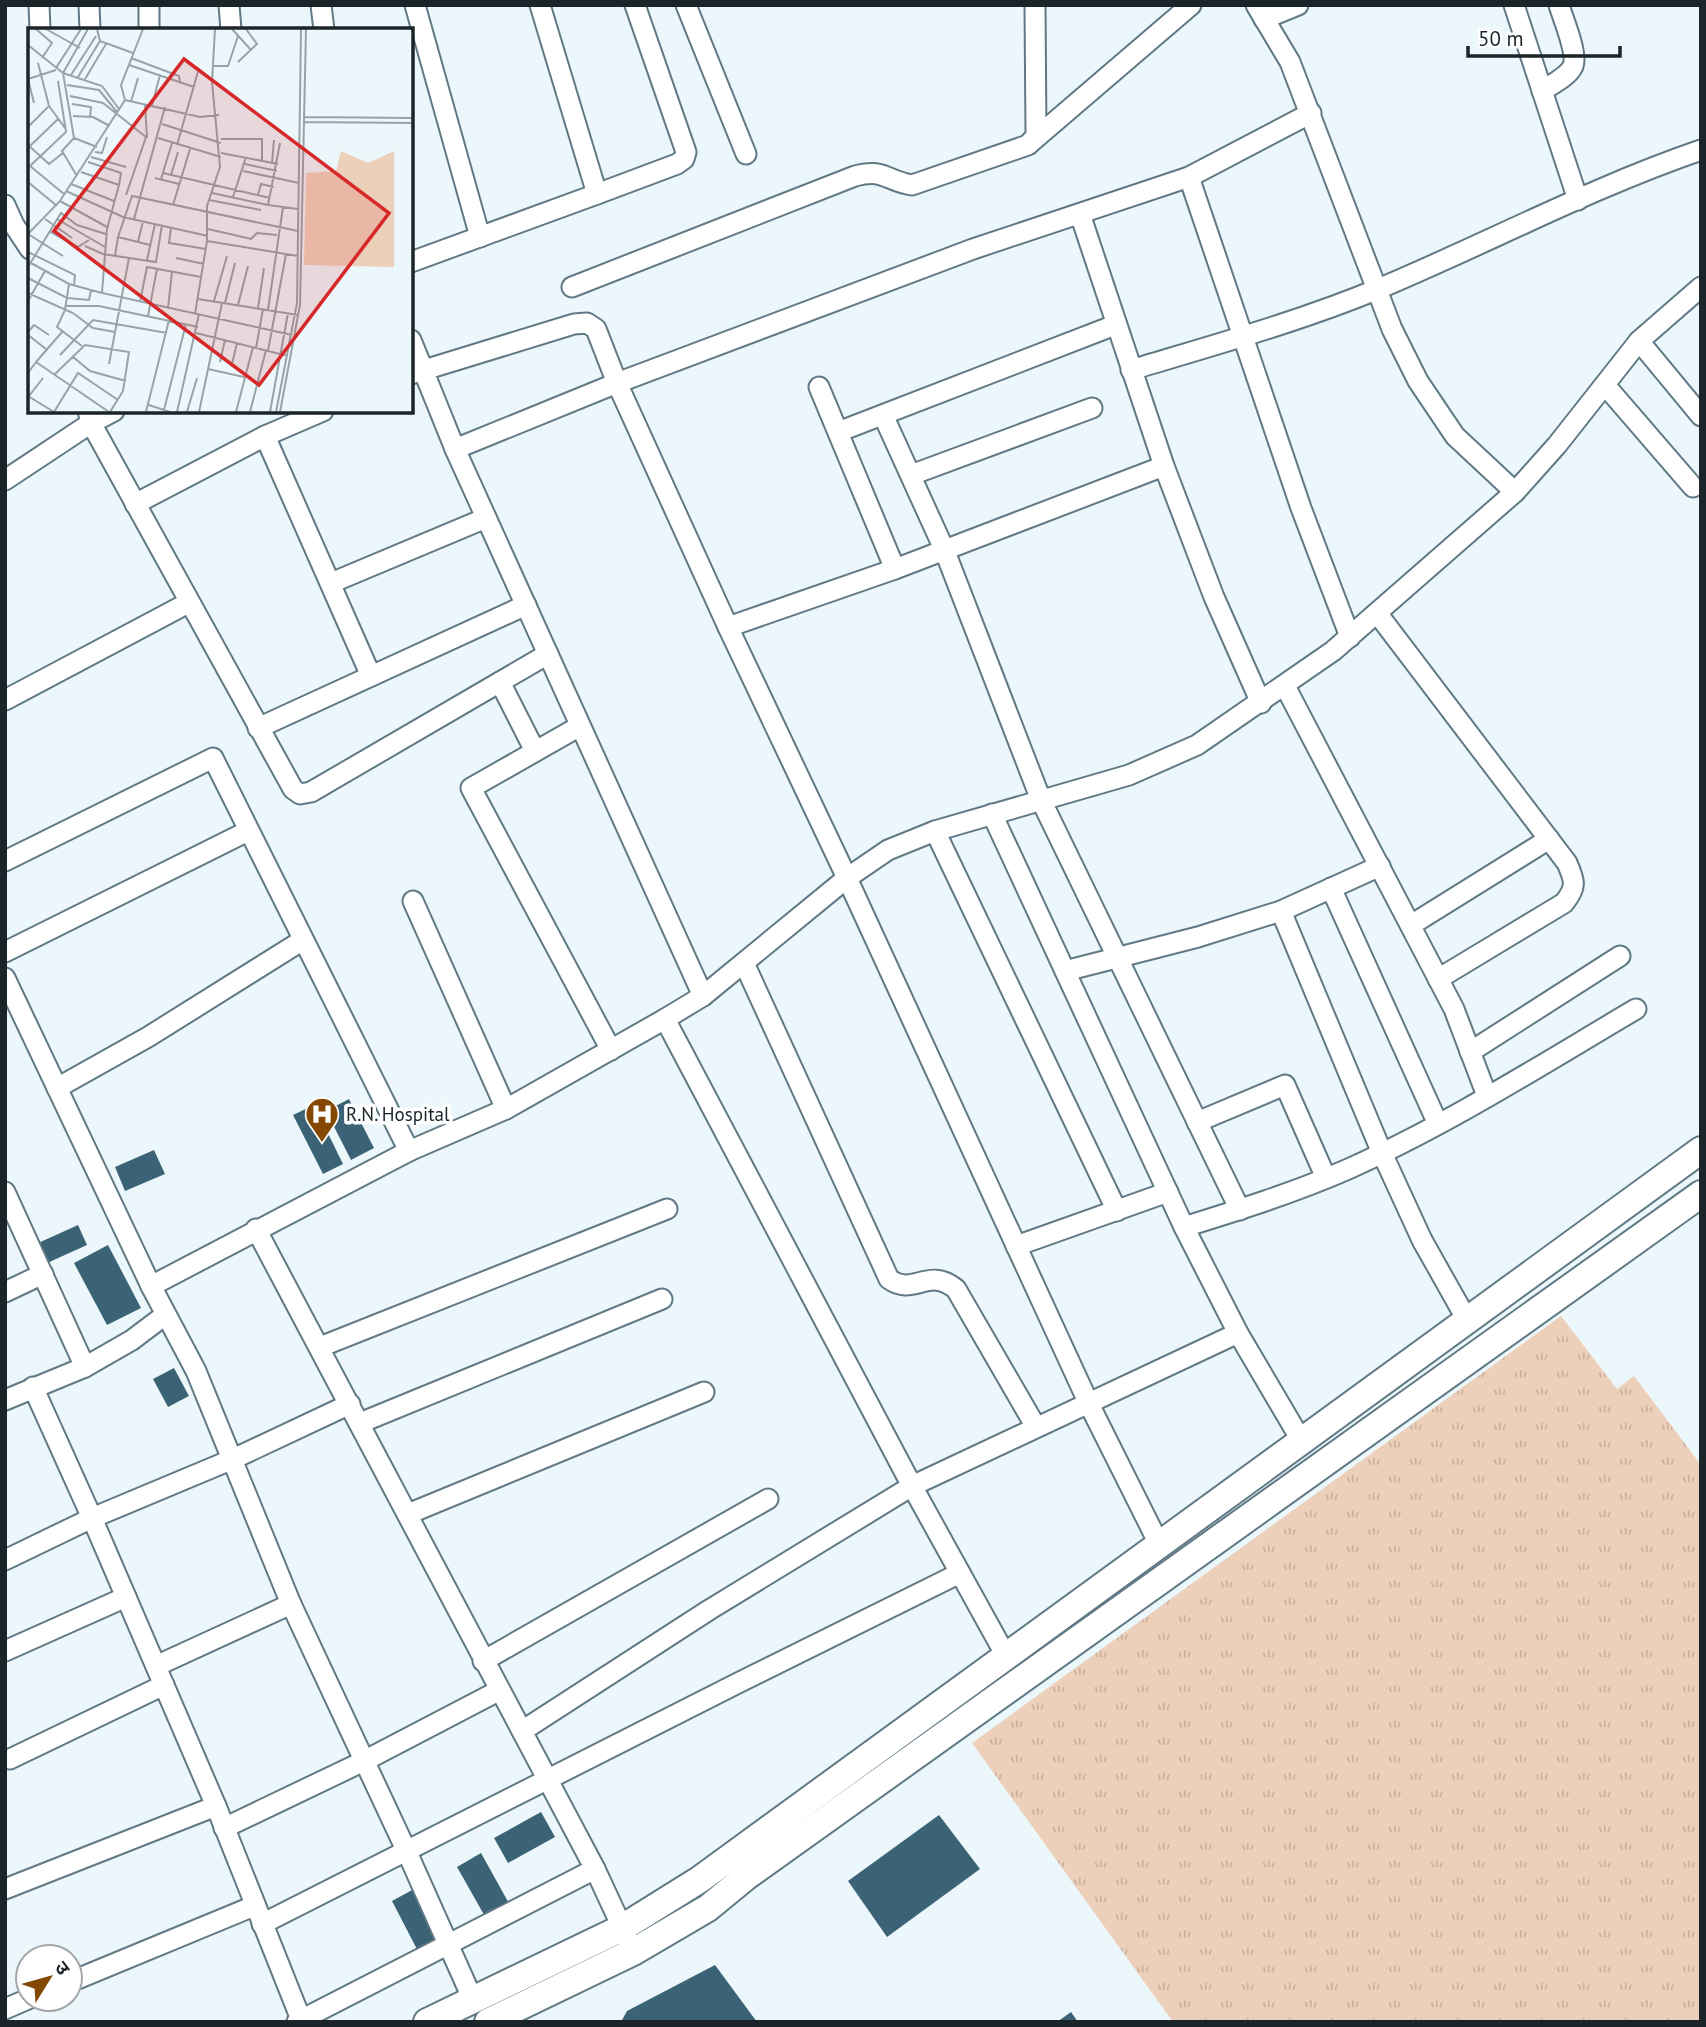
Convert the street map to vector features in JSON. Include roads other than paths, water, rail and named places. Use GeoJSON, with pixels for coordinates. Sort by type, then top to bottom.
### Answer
{"type":"FeatureCollection","features":[{"type":"Feature","properties":{"kind":"street"},"geometry":{"type":"LineString","coordinates":[[39,5],[40,28]]}},
{"type":"Feature","properties":{"kind":"street"},"geometry":{"type":"LineString","coordinates":[[89,5],[90,28]]}},
{"type":"Feature","properties":{"kind":"street"},"geometry":{"type":"LineString","coordinates":[[149,5],[149,28]]}},
{"type":"Feature","properties":{"kind":"street"},"geometry":{"type":"LineString","coordinates":[[229,5],[231,28]]}},
{"type":"Feature","properties":{"kind":"street"},"geometry":{"type":"LineString","coordinates":[[321,5],[324,28]]}},
{"type":"Feature","properties":{"kind":"street"},"geometry":{"type":"LineString","coordinates":[[415,5],[480,237]]}},
{"type":"Feature","properties":{"kind":"street"},"geometry":{"type":"LineString","coordinates":[[540,5],[597,194]]}},
{"type":"Feature","properties":{"kind":"street"},"geometry":{"type":"LineString","coordinates":[[413,261],[677,164],[684,159],[686,152],[635,5]]}},
{"type":"Feature","properties":{"kind":"street"},"geometry":{"type":"LineString","coordinates":[[686,5],[746,154]]}},
{"type":"Feature","properties":{"kind":"street"},"geometry":{"type":"LineString","coordinates":[[1028,145],[1036,136],[1035,5]]}},
{"type":"Feature","properties":{"kind":"street"},"geometry":{"type":"LineString","coordinates":[[572,287],[855,176],[870,172],[883,174],[896,183],[912,185],[1028,145],[1191,5]]}},
{"type":"Feature","properties":{"kind":"street"},"geometry":{"type":"LineString","coordinates":[[1298,5],[1260,12],[1290,62],[1392,330],[1418,381],[1455,436],[1515,492]]}},
{"type":"Feature","properties":{"kind":"street"},"geometry":{"type":"LineString","coordinates":[[1514,5],[1578,200]]}},
{"type":"Feature","properties":{"kind":"street"},"geometry":{"type":"LineString","coordinates":[[1542,91],[1565,75],[1573,65],[1574,54],[1559,5]]}},
{"type":"Feature","properties":{"kind":"street"},"geometry":{"type":"LineString","coordinates":[[455,449],[617,383],[973,249],[1189,177],[1311,113]]}},
{"type":"Feature","properties":{"kind":"street"},"geometry":{"type":"LineString","coordinates":[[1131,370],[1243,337],[1377,290],[1651,167],[1701,150]]}},
{"type":"Feature","properties":{"kind":"street"},"geometry":{"type":"LineString","coordinates":[[1189,177],[1301,508],[1350,637]]}},
{"type":"Feature","properties":{"kind":"street"},"geometry":{"type":"LineString","coordinates":[[5,205],[28,246]]}},
{"type":"Feature","properties":{"kind":"street"},"geometry":{"type":"LineString","coordinates":[[1080,214],[1164,467],[1214,597],[1261,703]]}},
{"type":"Feature","properties":{"kind":"street"},"geometry":{"type":"LineString","coordinates":[[151,1286],[409,1151],[506,1109],[665,1019],[703,996],[847,877],[888,850],[935,831],[1129,775],[1197,745],[1261,703],[1350,637],[1515,492],[1557,445],[1639,341],[1701,287]]}},
{"type":"Feature","properties":{"kind":"street"},"geometry":{"type":"LineString","coordinates":[[416,372],[574,324],[587,323],[596,329],[617,383],[728,627],[847,877],[1089,1404],[1158,1544]]}},
{"type":"Feature","properties":{"kind":"street"},"geometry":{"type":"LineString","coordinates":[[838,432],[1115,326]]}},
{"type":"Feature","properties":{"kind":"street"},"geometry":{"type":"LineString","coordinates":[[1639,341],[1701,416]]}},
{"type":"Feature","properties":{"kind":"street"},"geometry":{"type":"LineString","coordinates":[[413,353],[416,372],[455,449],[703,996]]}},
{"type":"Feature","properties":{"kind":"street"},"geometry":{"type":"LineString","coordinates":[[1605,385],[1693,486]]}},
{"type":"Feature","properties":{"kind":"street"},"geometry":{"type":"LineString","coordinates":[[820,387],[895,569]]}},
{"type":"Feature","properties":{"kind":"street"},"geometry":{"type":"LineString","coordinates":[[911,475],[1092,408]]}},
{"type":"Feature","properties":{"kind":"street"},"geometry":{"type":"LineString","coordinates":[[135,504],[265,436],[318,413]]}},
{"type":"Feature","properties":{"kind":"street"},"geometry":{"type":"LineString","coordinates":[[883,415],[944,549],[1041,800],[1240,1210]]}},
{"type":"Feature","properties":{"kind":"street"},"geometry":{"type":"LineString","coordinates":[[5,480],[89,417],[188,603],[293,789],[300,794],[311,792],[548,654]]}},
{"type":"Feature","properties":{"kind":"street"},"geometry":{"type":"LineString","coordinates":[[265,436],[371,676]]}},
{"type":"Feature","properties":{"kind":"street"},"geometry":{"type":"LineString","coordinates":[[728,627],[895,569],[1164,467]]}},
{"type":"Feature","properties":{"kind":"street"},"geometry":{"type":"LineString","coordinates":[[331,583],[486,518]]}},
{"type":"Feature","properties":{"kind":"street"},"geometry":{"type":"LineString","coordinates":[[5,700],[188,603]]}},
{"type":"Feature","properties":{"kind":"street"},"geometry":{"type":"LineString","coordinates":[[258,728],[526,605]]}},
{"type":"Feature","properties":{"kind":"street"},"geometry":{"type":"LineString","coordinates":[[1377,613],[1567,863],[1573,877],[1573,892],[1564,903],[1438,979]]}},
{"type":"Feature","properties":{"kind":"street"},"geometry":{"type":"LineString","coordinates":[[500,682],[535,751]]}},
{"type":"Feature","properties":{"kind":"street"},"geometry":{"type":"LineString","coordinates":[[1285,686],[1454,1009],[1487,1096]]}},
{"type":"Feature","properties":{"kind":"street"},"geometry":{"type":"LineString","coordinates":[[580,726],[471,788],[611,1050]]}},
{"type":"Feature","properties":{"kind":"street"},"geometry":{"type":"LineString","coordinates":[[5,861],[213,758],[409,1151]]}},
{"type":"Feature","properties":{"kind":"street"},"geometry":{"type":"LineString","coordinates":[[992,814],[1184,1227],[1238,1333],[1301,1440]]}},
{"type":"Feature","properties":{"kind":"street"},"geometry":{"type":"LineString","coordinates":[[5,952],[248,831]]}},
{"type":"Feature","properties":{"kind":"street"},"geometry":{"type":"LineString","coordinates":[[935,831],[1117,1211]]}},
{"type":"Feature","properties":{"kind":"street"},"geometry":{"type":"LineString","coordinates":[[1411,925],[1549,839]]}},
{"type":"Feature","properties":{"kind":"street"},"geometry":{"type":"LineString","coordinates":[[1065,971],[1198,937],[1281,911],[1380,866]]}},
{"type":"Feature","properties":{"kind":"street"},"geometry":{"type":"LineString","coordinates":[[1331,888],[1438,1124]]}},
{"type":"Feature","properties":{"kind":"street"},"geometry":{"type":"LineString","coordinates":[[413,901],[506,1109]]}},
{"type":"Feature","properties":{"kind":"street"},"geometry":{"type":"LineString","coordinates":[[1281,911],[1382,1153],[1422,1240],[1467,1320]]}},
{"type":"Feature","properties":{"kind":"street"},"geometry":{"type":"LineString","coordinates":[[57,1088],[148,1037],[303,940]]}},
{"type":"Feature","properties":{"kind":"street"},"geometry":{"type":"LineString","coordinates":[[1470,1052],[1620,956]]}},
{"type":"Feature","properties":{"kind":"street"},"geometry":{"type":"LineString","coordinates":[[744,963],[889,1279],[897,1284],[908,1285],[933,1279],[945,1280],[956,1289],[1035,1427]]}},
{"type":"Feature","properties":{"kind":"street"},"geometry":{"type":"LineString","coordinates":[[5,978],[151,1286],[196,1371],[291,1604],[473,2000]]}},
{"type":"Feature","properties":{"kind":"street"},"geometry":{"type":"LineString","coordinates":[[1184,1227],[1240,1210],[1326,1178],[1382,1153],[1438,1124],[1636,1009]]}},
{"type":"Feature","properties":{"kind":"street"},"geometry":{"type":"LineString","coordinates":[[665,1019],[912,1486],[1006,1656]]}},
{"type":"Feature","properties":{"kind":"street"},"geometry":{"type":"LineString","coordinates":[[1197,1122],[1285,1085],[1326,1178]]}},
{"type":"Feature","properties":{"kind":"street"},"geometry":{"type":"LineString","coordinates":[[488,2022],[627,1940],[699,1880],[1701,1150]]}},
{"type":"Feature","properties":{"kind":"street"},"geometry":{"type":"LineString","coordinates":[[5,1192],[85,1367]]}},
{"type":"Feature","properties":{"kind":"street"},"geometry":{"type":"LineString","coordinates":[[1016,1246],[1168,1192]]}},
{"type":"Feature","properties":{"kind":"street"},"geometry":{"type":"LineString","coordinates":[[427,2022],[473,2000],[708,1908],[747,1876],[1701,1194]]}},
{"type":"Feature","properties":{"kind":"street"},"geometry":{"type":"LineString","coordinates":[[320,1347],[667,1209]]}},
{"type":"Feature","properties":{"kind":"street"},"geometry":{"type":"LineString","coordinates":[[256,1229],[595,1869],[627,1940]]}},
{"type":"Feature","properties":{"kind":"street"},"geometry":{"type":"LineString","coordinates":[[5,1292],[43,1274]]}},
{"type":"Feature","properties":{"kind":"street"},"geometry":{"type":"LineString","coordinates":[[360,1423],[662,1299]]}},
{"type":"Feature","properties":{"kind":"street"},"geometry":{"type":"LineString","coordinates":[[5,1400],[85,1367],[132,1340],[165,1314]]}},
{"type":"Feature","properties":{"kind":"street"},"geometry":{"type":"LineString","coordinates":[[522,1731],[709,1609],[912,1486],[1238,1333]]}},
{"type":"Feature","properties":{"kind":"street"},"geometry":{"type":"LineString","coordinates":[[33,1387],[216,1806],[300,2021],[595,1869]]}},
{"type":"Feature","properties":{"kind":"street"},"geometry":{"type":"LineString","coordinates":[[408,1514],[704,1392]]}},
{"type":"Feature","properties":{"kind":"street"},"geometry":{"type":"LineString","coordinates":[[5,1560],[92,1518],[233,1459],[350,1404]]}},
{"type":"Feature","properties":{"kind":"street"},"geometry":{"type":"LineString","coordinates":[[483,1661],[768,1499]]}},
{"type":"Feature","properties":{"kind":"street"},"geometry":{"type":"LineString","coordinates":[[262,1924],[548,1781],[738,1682],[960,1573]]}},
{"type":"Feature","properties":{"kind":"street"},"geometry":{"type":"LineString","coordinates":[[5,1651],[126,1597]]}},
{"type":"Feature","properties":{"kind":"street"},"geometry":{"type":"LineString","coordinates":[[156,1666],[291,1604]]}},
{"type":"Feature","properties":{"kind":"street"},"geometry":{"type":"LineString","coordinates":[[10,1759],[164,1685]]}},
{"type":"Feature","properties":{"kind":"street"},"geometry":{"type":"LineString","coordinates":[[225,1828],[364,1761],[500,1690]]}},
{"type":"Feature","properties":{"kind":"street"},"geometry":{"type":"LineString","coordinates":[[5,1889],[216,1806]]}},
{"type":"Feature","properties":{"kind":"street"},"geometry":{"type":"LineString","coordinates":[[84,1976],[254,1906]]}},
{"type":"Feature","properties":{"kind":"place","name":"R.N. Hospital"},"geometry":{"type":"Point","coordinates":[322,1144]}}]}
